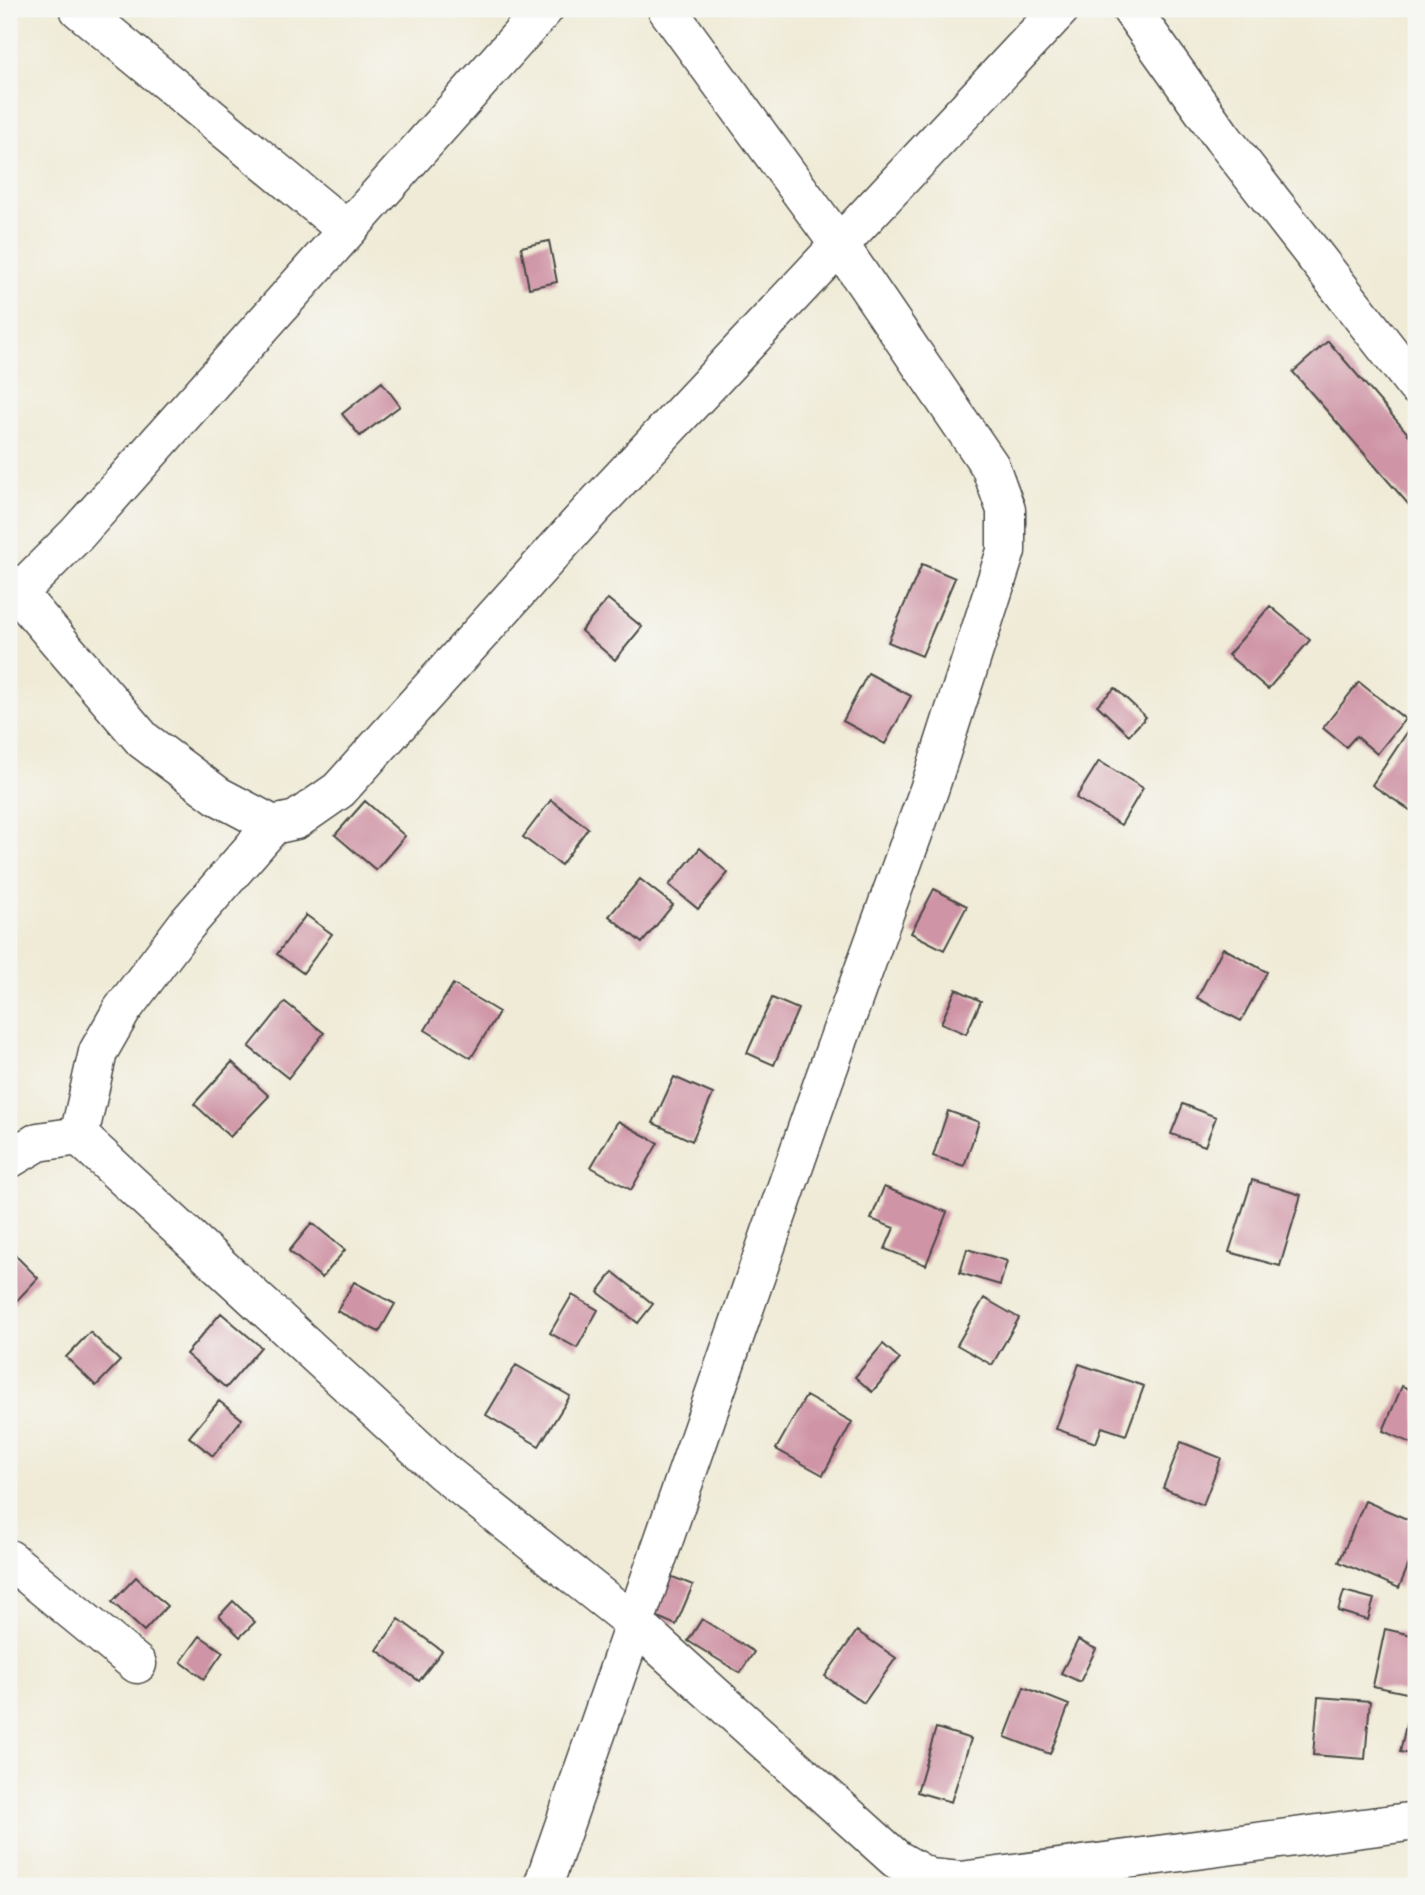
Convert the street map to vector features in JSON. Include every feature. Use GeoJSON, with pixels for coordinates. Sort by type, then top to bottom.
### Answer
{"type":"FeatureCollection","features":[{"type":"Feature","properties":{"kind":"street"},"geometry":{"type":"LineString","coordinates":[[79,9],[347,230]]}},
{"type":"Feature","properties":{"kind":"street"},"geometry":{"type":"LineString","coordinates":[[273,825],[218,796],[143,740],[13,588],[77,534],[544,9]]}},
{"type":"Feature","properties":{"kind":"street"},"geometry":{"type":"LineString","coordinates":[[543,1886],[814,1106],[930,787],[1006,551],[1006,510],[990,466],[839,246],[667,9]]}},
{"type":"Feature","properties":{"kind":"street"},"geometry":{"type":"LineString","coordinates":[[79,1136],[98,1052],[122,1010],[187,924],[273,825],[296,820],[339,790],[592,509],[1059,9]]}},
{"type":"Feature","properties":{"kind":"street"},"geometry":{"type":"LineString","coordinates":[[1131,9],[1222,137],[1416,386]]}},
{"type":"Feature","properties":{"kind":"street"},"geometry":{"type":"LineString","coordinates":[[79,1136],[442,1471],[634,1623],[896,1858],[929,1878],[961,1881],[1416,1821]]}},
{"type":"Feature","properties":{"kind":"street"},"geometry":{"type":"LineString","coordinates":[[9,1159],[38,1142],[79,1136]]}},
{"type":"Feature","properties":{"kind":"street"},"geometry":{"type":"LineString","coordinates":[[9,1559],[137,1664]]}},
{"type":"Feature","properties":{"kind":"building"},"geometry":{"type":"Polygon","coordinates":[[[549,241],[557,282],[529,288],[521,247],[549,241]]]}},
{"type":"Feature","properties":{"kind":"building"},"geometry":{"type":"Polygon","coordinates":[[[1328,341],[1416,443],[1416,513],[1293,372],[1328,341]]]}},
{"type":"Feature","properties":{"kind":"building"},"geometry":{"type":"Polygon","coordinates":[[[382,382],[400,406],[360,436],[342,414],[382,382]]]}},
{"type":"Feature","properties":{"kind":"building"},"geometry":{"type":"Polygon","coordinates":[[[922,564],[955,578],[922,656],[888,642],[922,564]]]}},
{"type":"Feature","properties":{"kind":"building"},"geometry":{"type":"Polygon","coordinates":[[[608,599],[642,627],[615,660],[581,631],[608,599]]]}},
{"type":"Feature","properties":{"kind":"building"},"geometry":{"type":"Polygon","coordinates":[[[1270,606],[1310,640],[1268,689],[1228,655],[1270,606]]]}},
{"type":"Feature","properties":{"kind":"building"},"geometry":{"type":"Polygon","coordinates":[[[868,673],[911,696],[885,744],[843,721],[868,673]]]}},
{"type":"Feature","properties":{"kind":"building"},"geometry":{"type":"Polygon","coordinates":[[[1359,682],[1405,719],[1377,754],[1356,736],[1346,747],[1323,728],[1359,682]]]}},
{"type":"Feature","properties":{"kind":"building"},"geometry":{"type":"Polygon","coordinates":[[[1115,688],[1146,717],[1129,735],[1097,705],[1115,688]]]}},
{"type":"Feature","properties":{"kind":"building"},"geometry":{"type":"Polygon","coordinates":[[[1408,731],[1416,737],[1416,807],[1413,812],[1372,785],[1408,731]]]}},
{"type":"Feature","properties":{"kind":"building"},"geometry":{"type":"Polygon","coordinates":[[[1099,761],[1143,788],[1121,825],[1076,798],[1099,761]]]}},
{"type":"Feature","properties":{"kind":"building"},"geometry":{"type":"Polygon","coordinates":[[[551,800],[588,828],[561,865],[523,837],[551,800]]]}},
{"type":"Feature","properties":{"kind":"building"},"geometry":{"type":"Polygon","coordinates":[[[365,801],[405,836],[376,870],[335,835],[365,801]]]}},
{"type":"Feature","properties":{"kind":"building"},"geometry":{"type":"Polygon","coordinates":[[[700,848],[728,873],[698,909],[669,885],[700,848]]]}},
{"type":"Feature","properties":{"kind":"building"},"geometry":{"type":"Polygon","coordinates":[[[640,879],[673,905],[642,943],[609,916],[640,879]]]}},
{"type":"Feature","properties":{"kind":"building"},"geometry":{"type":"Polygon","coordinates":[[[934,889],[967,906],[944,950],[911,933],[934,889]]]}},
{"type":"Feature","properties":{"kind":"building"},"geometry":{"type":"Polygon","coordinates":[[[306,915],[332,934],[303,973],[277,954],[306,915]]]}},
{"type":"Feature","properties":{"kind":"building"},"geometry":{"type":"Polygon","coordinates":[[[1223,948],[1267,972],[1241,1021],[1197,998],[1223,948]]]}},
{"type":"Feature","properties":{"kind":"building"},"geometry":{"type":"Polygon","coordinates":[[[453,984],[499,1012],[471,1058],[425,1030],[453,984]]]}},
{"type":"Feature","properties":{"kind":"building"},"geometry":{"type":"Polygon","coordinates":[[[956,989],[981,1001],[966,1034],[941,1023],[956,989]]]}},
{"type":"Feature","properties":{"kind":"building"},"geometry":{"type":"Polygon","coordinates":[[[772,998],[798,1009],[774,1065],[747,1053],[772,998]]]}},
{"type":"Feature","properties":{"kind":"building"},"geometry":{"type":"Polygon","coordinates":[[[285,1002],[324,1033],[288,1078],[249,1047],[285,1002]]]}},
{"type":"Feature","properties":{"kind":"building"},"geometry":{"type":"Polygon","coordinates":[[[232,1062],[269,1096],[230,1137],[194,1104],[232,1062]]]}},
{"type":"Feature","properties":{"kind":"building"},"geometry":{"type":"Polygon","coordinates":[[[674,1077],[713,1094],[692,1141],[653,1123],[674,1077]]]}},
{"type":"Feature","properties":{"kind":"building"},"geometry":{"type":"Polygon","coordinates":[[[1183,1104],[1216,1117],[1205,1146],[1171,1134],[1183,1104]]]}},
{"type":"Feature","properties":{"kind":"building"},"geometry":{"type":"Polygon","coordinates":[[[948,1111],[979,1122],[964,1166],[933,1156],[948,1111]]]}},
{"type":"Feature","properties":{"kind":"building"},"geometry":{"type":"Polygon","coordinates":[[[618,1121],[658,1143],[631,1190],[591,1167],[618,1121]]]}},
{"type":"Feature","properties":{"kind":"building"},"geometry":{"type":"Polygon","coordinates":[[[1252,1180],[1301,1195],[1280,1266],[1229,1252],[1252,1180]]]}},
{"type":"Feature","properties":{"kind":"building"},"geometry":{"type":"Polygon","coordinates":[[[884,1187],[947,1212],[926,1265],[885,1249],[894,1228],[871,1219],[884,1187]]]}},
{"type":"Feature","properties":{"kind":"building"},"geometry":{"type":"Polygon","coordinates":[[[312,1223],[345,1250],[322,1278],[289,1251],[312,1223]]]}},
{"type":"Feature","properties":{"kind":"building"},"geometry":{"type":"Polygon","coordinates":[[[9,1249],[38,1278],[9,1309],[9,1249]]]}},
{"type":"Feature","properties":{"kind":"building"},"geometry":{"type":"Polygon","coordinates":[[[967,1249],[1007,1261],[1000,1285],[960,1273],[967,1249]]]}},
{"type":"Feature","properties":{"kind":"building"},"geometry":{"type":"Polygon","coordinates":[[[613,1272],[653,1304],[638,1323],[598,1292],[613,1272]]]}},
{"type":"Feature","properties":{"kind":"building"},"geometry":{"type":"Polygon","coordinates":[[[354,1282],[395,1304],[379,1332],[337,1311],[354,1282]]]}},
{"type":"Feature","properties":{"kind":"building"},"geometry":{"type":"Polygon","coordinates":[[[572,1295],[598,1310],[577,1348],[550,1333],[572,1295]]]}},
{"type":"Feature","properties":{"kind":"building"},"geometry":{"type":"Polygon","coordinates":[[[984,1298],[1019,1318],[992,1365],[957,1345],[984,1298]]]}},
{"type":"Feature","properties":{"kind":"building"},"geometry":{"type":"Polygon","coordinates":[[[221,1313],[261,1347],[226,1388],[186,1354],[221,1313]]]}},
{"type":"Feature","properties":{"kind":"building"},"geometry":{"type":"Polygon","coordinates":[[[90,1332],[120,1361],[96,1386],[66,1357],[90,1332]]]}},
{"type":"Feature","properties":{"kind":"building"},"geometry":{"type":"Polygon","coordinates":[[[883,1344],[900,1359],[872,1392],[855,1377],[883,1344]]]}},
{"type":"Feature","properties":{"kind":"building"},"geometry":{"type":"Polygon","coordinates":[[[1079,1364],[1144,1386],[1126,1435],[1102,1427],[1096,1443],[1056,1429],[1079,1364]]]}},
{"type":"Feature","properties":{"kind":"building"},"geometry":{"type":"Polygon","coordinates":[[[516,1365],[570,1396],[539,1446],[486,1415],[516,1365]]]}},
{"type":"Feature","properties":{"kind":"building"},"geometry":{"type":"Polygon","coordinates":[[[1402,1386],[1416,1392],[1416,1445],[1383,1431],[1402,1386]]]}},
{"type":"Feature","properties":{"kind":"building"},"geometry":{"type":"Polygon","coordinates":[[[806,1396],[852,1422],[823,1475],[776,1449],[806,1396]]]}},
{"type":"Feature","properties":{"kind":"building"},"geometry":{"type":"Polygon","coordinates":[[[219,1401],[242,1419],[213,1456],[189,1437],[219,1401]]]}},
{"type":"Feature","properties":{"kind":"building"},"geometry":{"type":"Polygon","coordinates":[[[1181,1442],[1221,1458],[1203,1505],[1163,1488],[1181,1442]]]}},
{"type":"Feature","properties":{"kind":"building"},"geometry":{"type":"Polygon","coordinates":[[[1365,1501],[1416,1523],[1416,1547],[1399,1588],[1339,1562],[1365,1501]]]}},
{"type":"Feature","properties":{"kind":"building"},"geometry":{"type":"Polygon","coordinates":[[[670,1576],[693,1585],[676,1625],[653,1615],[670,1576]]]}},
{"type":"Feature","properties":{"kind":"building"},"geometry":{"type":"Polygon","coordinates":[[[136,1577],[167,1606],[144,1631],[112,1602],[136,1577]]]}},
{"type":"Feature","properties":{"kind":"building"},"geometry":{"type":"Polygon","coordinates":[[[1344,1591],[1374,1599],[1368,1620],[1338,1611],[1344,1591]]]}},
{"type":"Feature","properties":{"kind":"building"},"geometry":{"type":"Polygon","coordinates":[[[233,1601],[255,1622],[240,1637],[219,1616],[233,1601]]]}},
{"type":"Feature","properties":{"kind":"building"},"geometry":{"type":"Polygon","coordinates":[[[399,1619],[442,1651],[419,1681],[377,1650],[399,1619]]]}},
{"type":"Feature","properties":{"kind":"building"},"geometry":{"type":"Polygon","coordinates":[[[702,1619],[754,1652],[740,1673],[688,1641],[702,1619]]]}},
{"type":"Feature","properties":{"kind":"building"},"geometry":{"type":"Polygon","coordinates":[[[1385,1629],[1416,1636],[1416,1695],[1373,1686],[1385,1629]]]}},
{"type":"Feature","properties":{"kind":"building"},"geometry":{"type":"Polygon","coordinates":[[[857,1631],[896,1658],[864,1703],[825,1676],[857,1631]]]}},
{"type":"Feature","properties":{"kind":"building"},"geometry":{"type":"Polygon","coordinates":[[[200,1636],[223,1652],[204,1679],[181,1662],[200,1636]]]}},
{"type":"Feature","properties":{"kind":"building"},"geometry":{"type":"Polygon","coordinates":[[[1078,1640],[1096,1649],[1080,1682],[1061,1673],[1078,1640]]]}},
{"type":"Feature","properties":{"kind":"building"},"geometry":{"type":"Polygon","coordinates":[[[1024,1687],[1069,1705],[1050,1754],[1005,1737],[1024,1687]]]}},
{"type":"Feature","properties":{"kind":"building"},"geometry":{"type":"Polygon","coordinates":[[[1318,1697],[1370,1701],[1365,1759],[1313,1755],[1318,1697]]]}},
{"type":"Feature","properties":{"kind":"building"},"geometry":{"type":"Polygon","coordinates":[[[1410,1707],[1416,1708],[1416,1755],[1400,1752],[1410,1707]]]}},
{"type":"Feature","properties":{"kind":"building"},"geometry":{"type":"Polygon","coordinates":[[[936,1728],[971,1739],[951,1802],[917,1792],[936,1728]]]}}]}
